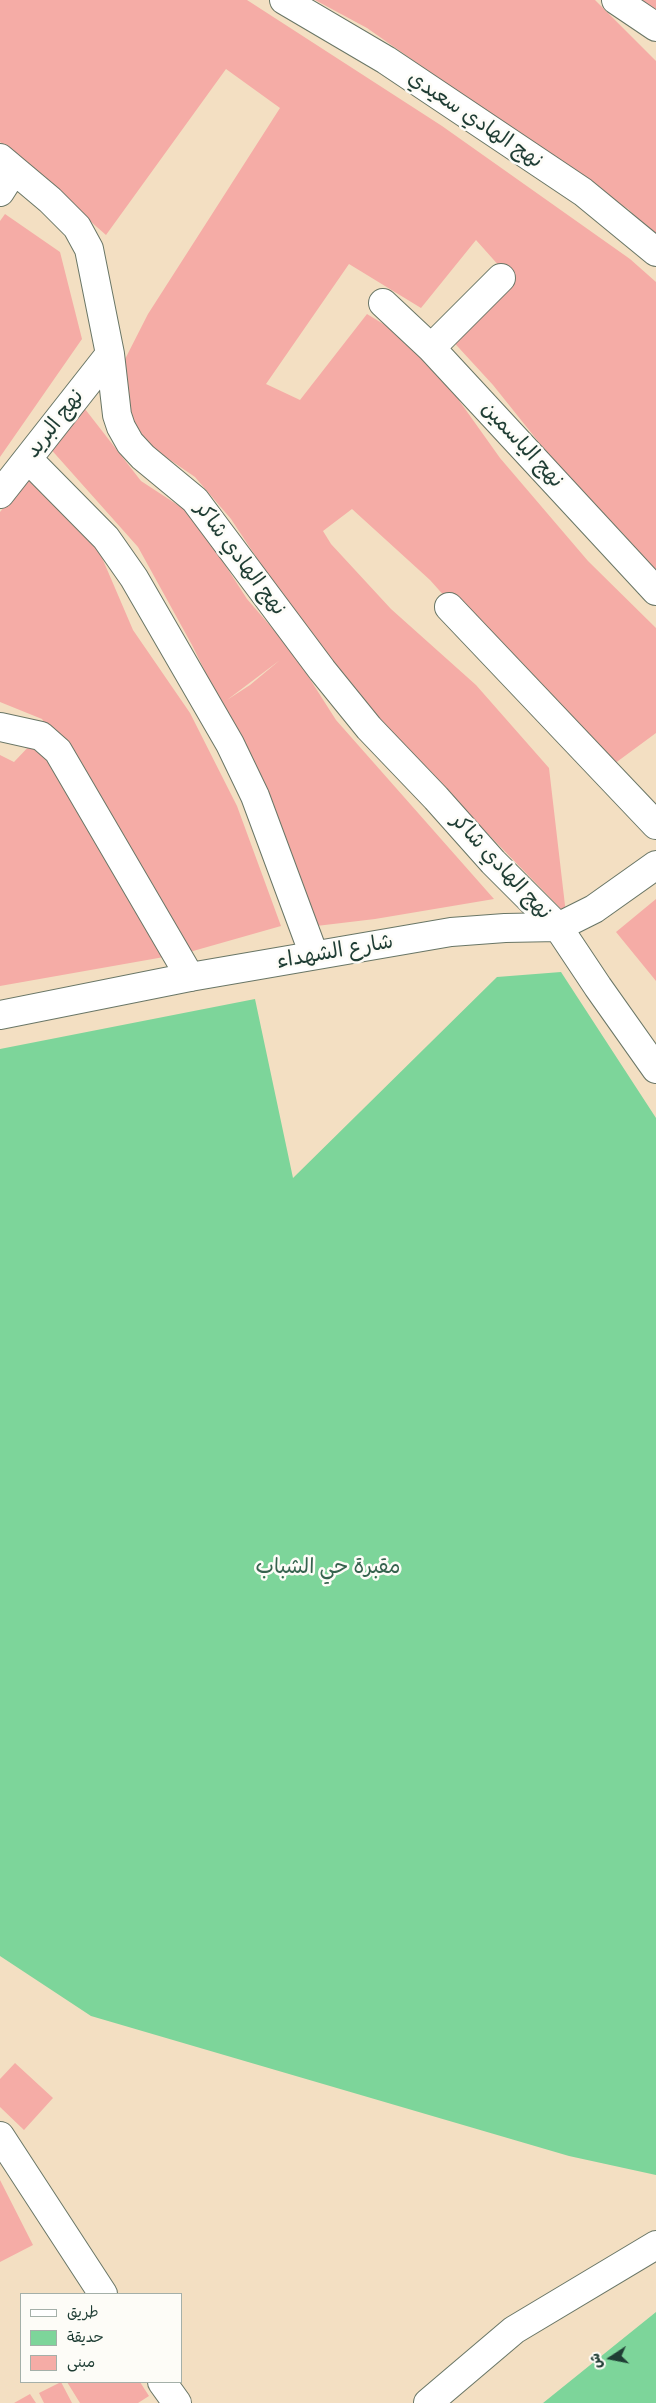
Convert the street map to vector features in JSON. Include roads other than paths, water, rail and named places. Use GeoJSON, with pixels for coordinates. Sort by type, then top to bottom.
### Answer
{"type":"FeatureCollection","features":[{"type":"Feature","properties":{"kind":"street","name":"نهج الهادي سعيدي"},"geometry":{"type":"LineString","coordinates":[[284,0],[386,60],[583,192],[656,252]]}},
{"type":"Feature","properties":{"kind":"street"},"geometry":{"type":"LineString","coordinates":[[616,0],[656,27]]}},
{"type":"Feature","properties":{"kind":"street","name":"نهج الهادي شاكر"},"geometry":{"type":"LineString","coordinates":[[5,173],[77,228],[89,249],[110,354],[118,415],[121,428],[130,443],[143,457],[195,500],[322,670],[369,728],[436,798],[493,862],[558,927],[656,1068]]}},
{"type":"Feature","properties":{"kind":"street"},"geometry":{"type":"LineString","coordinates":[[431,348],[501,278]]}},
{"type":"Feature","properties":{"kind":"street","name":"نهج الياسمين"},"geometry":{"type":"LineString","coordinates":[[383,303],[431,348],[656,591]]}},
{"type":"Feature","properties":{"kind":"street","name":"نهج البريد"},"geometry":{"type":"LineString","coordinates":[[0,494],[110,354]]}},
{"type":"Feature","properties":{"kind":"street"},"geometry":{"type":"LineString","coordinates":[[28,459],[106,538],[139,586],[230,744],[255,796],[314,955]]}},
{"type":"Feature","properties":{"kind":"street"},"geometry":{"type":"LineString","coordinates":[[449,607],[656,825]]}},
{"type":"Feature","properties":{"kind":"street"},"geometry":{"type":"LineString","coordinates":[[0,727],[41,736],[58,751],[91,804],[190,977]]}},
{"type":"Feature","properties":{"kind":"street","name":"شارع الشهداء"},"geometry":{"type":"LineString","coordinates":[[0,1016],[190,977],[451,932],[558,927],[594,910],[656,865]]}},
{"type":"Feature","properties":{"kind":"street"},"geometry":{"type":"LineString","coordinates":[[0,2136],[102,2293]]}},
{"type":"Feature","properties":{"kind":"street"},"geometry":{"type":"LineString","coordinates":[[428,2403],[514,2330],[656,2245]]}},
{"type":"Feature","properties":{"kind":"street"},"geometry":{"type":"LineString","coordinates":[[163,2383],[177,2403]]}},
{"type":"Feature","properties":{"kind":"park label","name":"مقبرة حي الشباب"},"geometry":{"type":"Point","coordinates":[328,1567]}}]}
